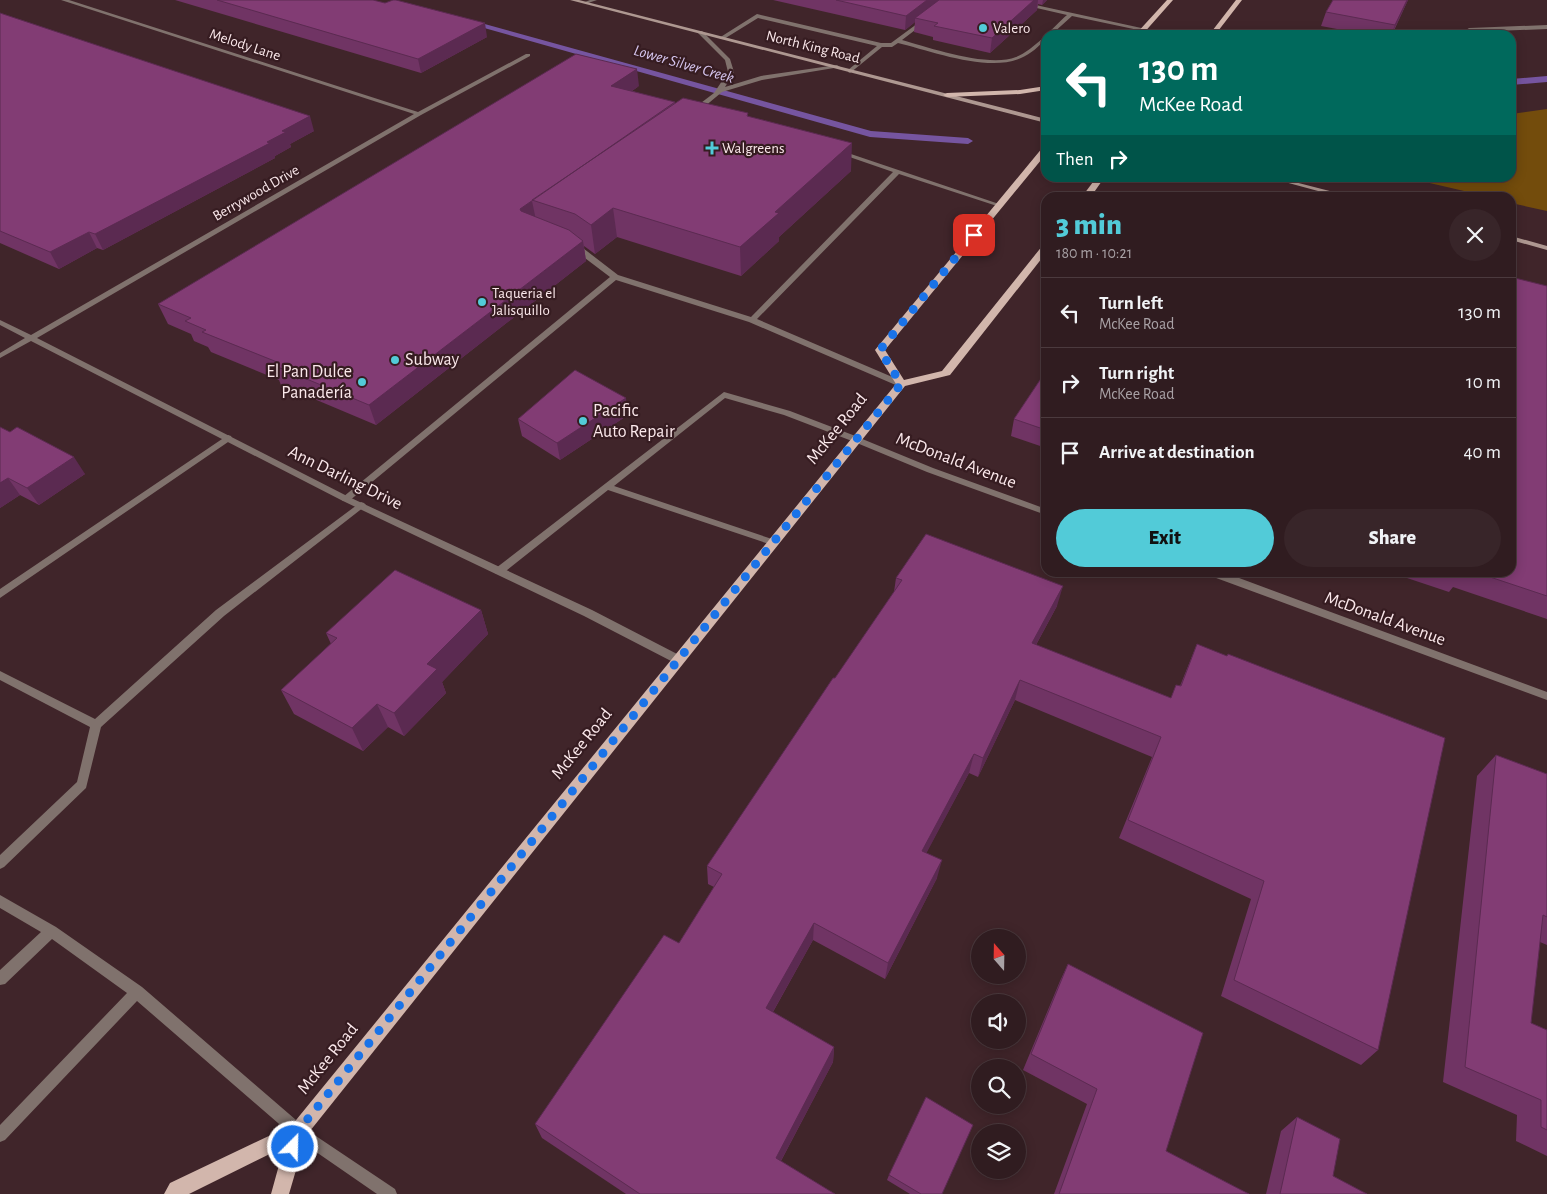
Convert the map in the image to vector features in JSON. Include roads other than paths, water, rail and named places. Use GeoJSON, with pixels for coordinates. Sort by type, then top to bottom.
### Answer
{"type":"FeatureCollection","features":[{"type":"Feature","properties":{"kind":"main road","name":"North King Road"},"geometry":{"type":"LineString","coordinates":[[573,0],[1041,119]]}},
{"type":"Feature","properties":{"kind":"main road"},"geometry":{"type":"LineString","coordinates":[[1143,30],[1170,0]]}},
{"type":"Feature","properties":{"kind":"main road"},"geometry":{"type":"LineString","coordinates":[[1216,30],[1239,0]]}},
{"type":"Feature","properties":{"kind":"main road"},"geometry":{"type":"LineString","coordinates":[[947,95],[1020,92],[1041,89]]}},
{"type":"Feature","properties":{"kind":"main road"},"geometry":{"type":"LineString","coordinates":[[1041,155],[880,350],[901,384],[946,373],[1041,253]]}},
{"type":"Feature","properties":{"kind":"main road"},"geometry":{"type":"LineString","coordinates":[[1289,182],[1330,192]]}},
{"type":"Feature","properties":{"kind":"main road"},"geometry":{"type":"LineString","coordinates":[[1516,239],[1547,248]]}},
{"type":"Feature","properties":{"kind":"main road","name":"McKee Road"},"geometry":{"type":"LineString","coordinates":[[280,1194],[298,1131],[901,384]]}},
{"type":"Feature","properties":{"kind":"main road","name":"McKee Road"},"geometry":{"type":"LineString","coordinates":[[173,1194],[177,1190],[298,1131]]}},
{"type":"Feature","properties":{"kind":"street","name":"Melody Lane"},"geometry":{"type":"LineString","coordinates":[[64,0],[419,114]]}},
{"type":"Feature","properties":{"kind":"street"},"geometry":{"type":"LineString","coordinates":[[587,4],[594,0]]}},
{"type":"Feature","properties":{"kind":"street"},"geometry":{"type":"LineString","coordinates":[[1005,0],[1133,30]]}},
{"type":"Feature","properties":{"kind":"street"},"geometry":{"type":"LineString","coordinates":[[1052,30],[1071,14]]}},
{"type":"Feature","properties":{"kind":"street"},"geometry":{"type":"LineString","coordinates":[[722,38],[757,16],[881,45],[892,45],[928,17]]}},
{"type":"Feature","properties":{"kind":"street"},"geometry":{"type":"LineString","coordinates":[[1469,30],[1547,27]]}},
{"type":"Feature","properties":{"kind":"street"},"geometry":{"type":"LineString","coordinates":[[700,32],[728,60],[731,72],[722,90],[692,113],[703,112]]}},
{"type":"Feature","properties":{"kind":"street"},"geometry":{"type":"LineString","coordinates":[[898,41],[990,63],[1007,62],[1020,58],[1041,40]]}},
{"type":"Feature","properties":{"kind":"street"},"geometry":{"type":"LineString","coordinates":[[850,71],[881,45]]}},
{"type":"Feature","properties":{"kind":"street","name":"Berrywood Drive"},"geometry":{"type":"LineString","coordinates":[[0,356],[419,114],[528,55]]}},
{"type":"Feature","properties":{"kind":"street"},"geometry":{"type":"LineString","coordinates":[[722,90],[761,78],[837,68]]}},
{"type":"Feature","properties":{"kind":"street"},"geometry":{"type":"LineString","coordinates":[[833,150],[999,204]]}},
{"type":"Feature","properties":{"kind":"street"},"geometry":{"type":"LineString","coordinates":[[752,320],[897,172]]}},
{"type":"Feature","properties":{"kind":"street"},"geometry":{"type":"LineString","coordinates":[[568,243],[576,246],[615,278],[752,320],[901,384]]}},
{"type":"Feature","properties":{"kind":"street"},"geometry":{"type":"LineString","coordinates":[[346,498],[615,278]]}},
{"type":"Feature","properties":{"kind":"street","name":"Ann Darling Drive"},"geometry":{"type":"LineString","coordinates":[[0,322],[346,498],[678,659]]}},
{"type":"Feature","properties":{"kind":"street","name":"McDonald Avenue"},"geometry":{"type":"LineString","coordinates":[[608,487],[724,395],[786,413],[930,470],[1041,510]]}},
{"type":"Feature","properties":{"kind":"street"},"geometry":{"type":"LineString","coordinates":[[0,594],[228,438]]}},
{"type":"Feature","properties":{"kind":"street"},"geometry":{"type":"LineString","coordinates":[[499,571],[608,487],[772,542]]}},
{"type":"Feature","properties":{"kind":"street"},"geometry":{"type":"LineString","coordinates":[[0,863],[82,784],[96,725],[220,614],[361,505]]}},
{"type":"Feature","properties":{"kind":"street","name":"McDonald Avenue"},"geometry":{"type":"LineString","coordinates":[[1225,577],[1547,696]]}},
{"type":"Feature","properties":{"kind":"street"},"geometry":{"type":"LineString","coordinates":[[0,675],[96,725]]}},
{"type":"Feature","properties":{"kind":"street"},"geometry":{"type":"LineString","coordinates":[[0,901],[50,931],[137,992],[298,1131],[390,1194]]}},
{"type":"Feature","properties":{"kind":"street"},"geometry":{"type":"LineString","coordinates":[[0,979],[50,931]]}},
{"type":"Feature","properties":{"kind":"street"},"geometry":{"type":"LineString","coordinates":[[0,1134],[137,992]]}},
{"type":"Feature","properties":{"kind":"waterway","name":"Lower Silver Creek"},"geometry":{"type":"LineString","coordinates":[[466,20],[870,134],[968,141]]}},
{"type":"Feature","properties":{"kind":"waterway","name":"Lower Silver Creek"},"geometry":{"type":"LineString","coordinates":[[1516,82],[1547,79]]}},
{"type":"Feature","properties":{"kind":"place","name":"Valero"},"geometry":{"type":"Point","coordinates":[983,28]}},
{"type":"Feature","properties":{"kind":"place","name":"Walgreens"},"geometry":{"type":"Point","coordinates":[712,148]}},
{"type":"Feature","properties":{"kind":"place","name":"Taqueria el Jalisquillo"},"geometry":{"type":"Point","coordinates":[482,302]}},
{"type":"Feature","properties":{"kind":"place","name":"Subway"},"geometry":{"type":"Point","coordinates":[395,360]}},
{"type":"Feature","properties":{"kind":"place","name":"El Pan Dulce Panadería"},"geometry":{"type":"Point","coordinates":[362,382]}},
{"type":"Feature","properties":{"kind":"place","name":"Pacific Auto Repair"},"geometry":{"type":"Point","coordinates":[583,421]}}]}
